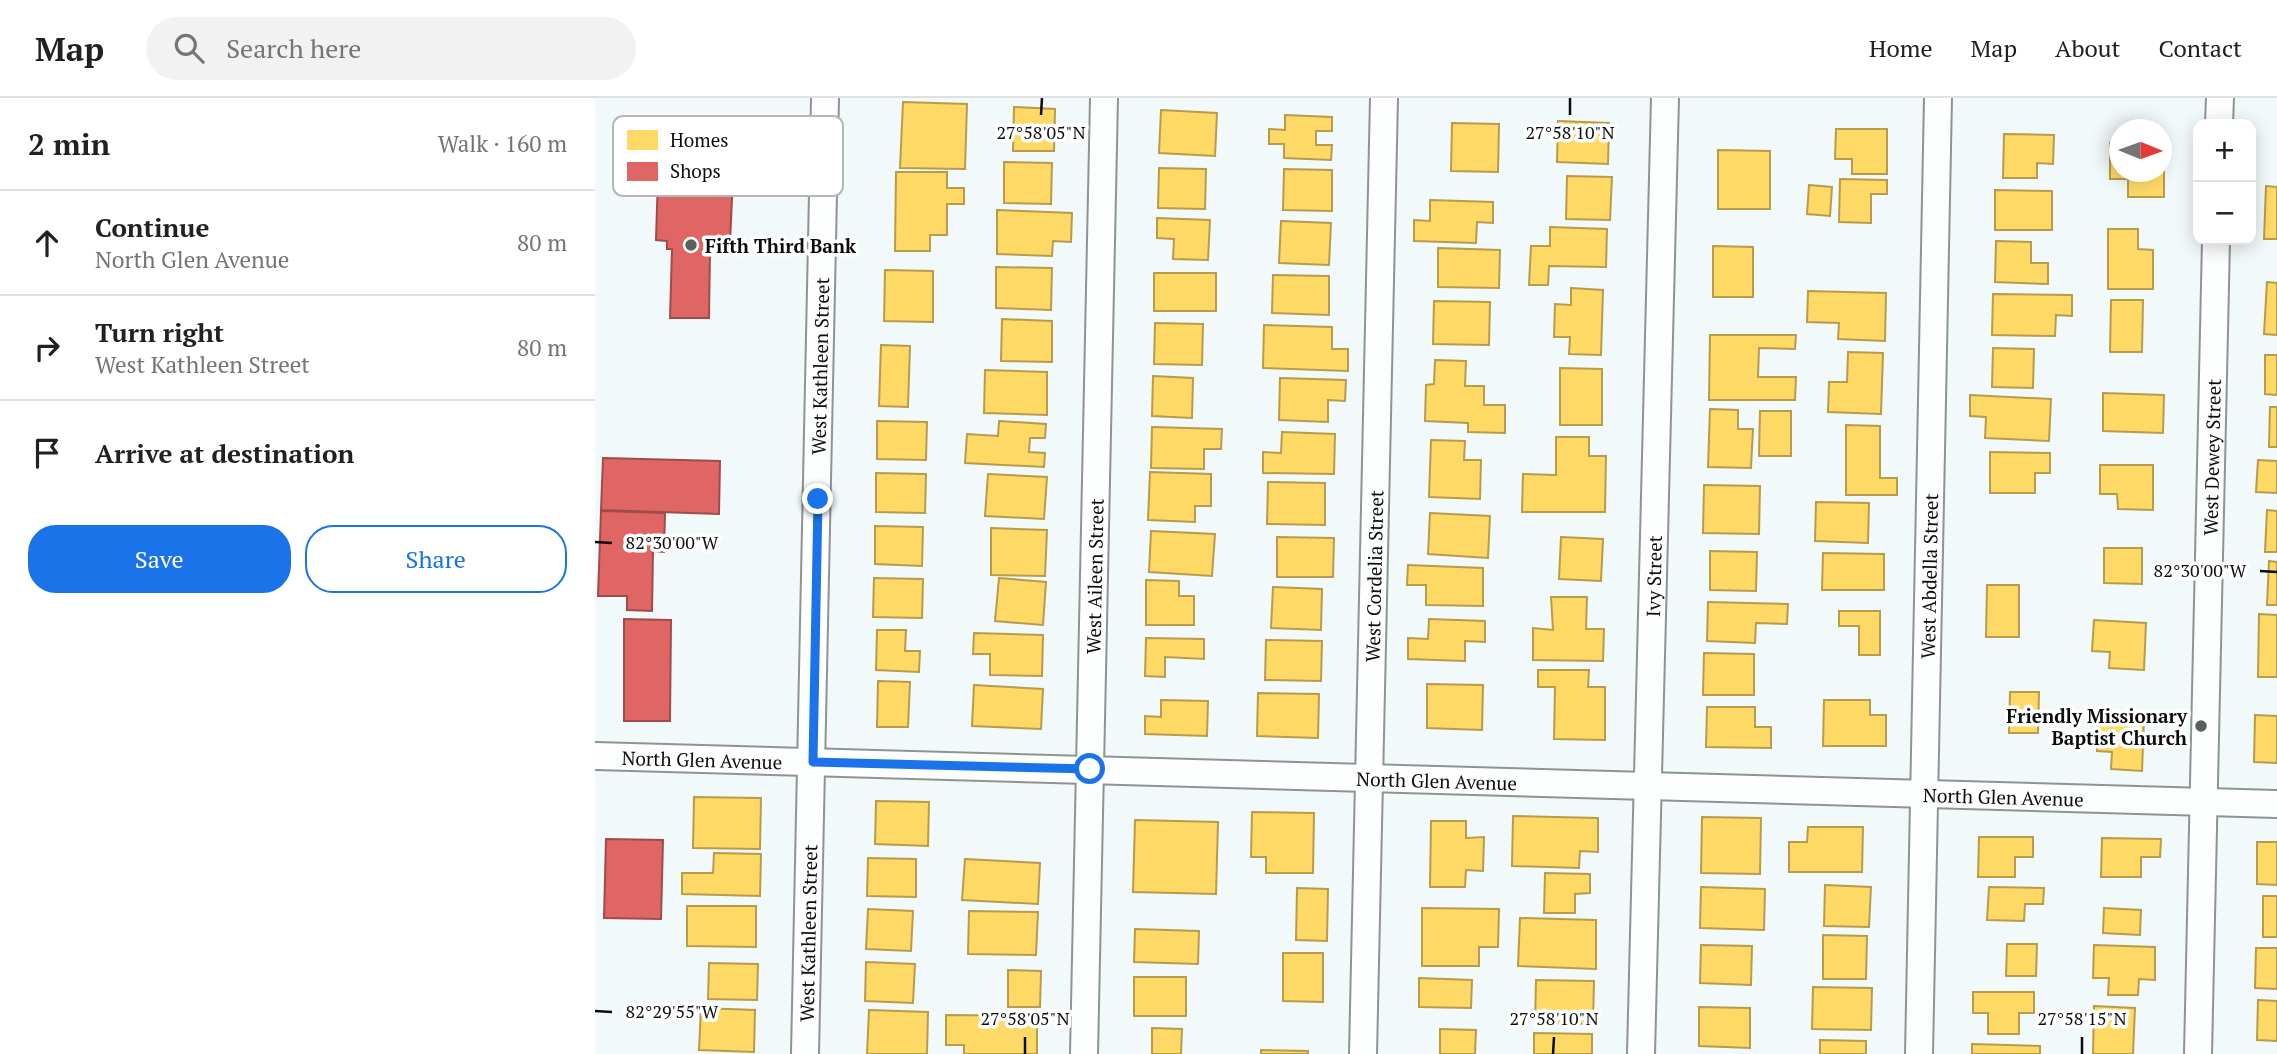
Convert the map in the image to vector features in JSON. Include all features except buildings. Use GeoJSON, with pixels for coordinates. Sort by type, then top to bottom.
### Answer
{"type":"FeatureCollection","features":[{"type":"Feature","properties":{"kind":"street","name":"West Kathleen Street"},"geometry":{"type":"LineString","coordinates":[[825,98],[825,116]]}},
{"type":"Feature","properties":{"kind":"street","name":"West Aileen Street"},"geometry":{"type":"LineString","coordinates":[[1084,1054],[1104,98]]}},
{"type":"Feature","properties":{"kind":"street","name":"West Cordelia Street"},"geometry":{"type":"LineString","coordinates":[[1363,1054],[1384,98]]}},
{"type":"Feature","properties":{"kind":"street","name":"Ivy Street"},"geometry":{"type":"LineString","coordinates":[[1641,1054],[1665,98]]}},
{"type":"Feature","properties":{"kind":"street","name":"West Abdella Street"},"geometry":{"type":"LineString","coordinates":[[1919,1054],[1938,98]]}},
{"type":"Feature","properties":{"kind":"street"},"geometry":{"type":"LineString","coordinates":[[2219,119],[2220,98]]}},
{"type":"Feature","properties":{"kind":"street","name":"West Kathleen Street"},"geometry":{"type":"LineString","coordinates":[[806,1054],[823,196]]}},
{"type":"Feature","properties":{"kind":"street","name":"West Dewey Street"},"geometry":{"type":"LineString","coordinates":[[2198,1054],[2216,245]]}},
{"type":"Feature","properties":{"kind":"street","name":"North Glen Avenue"},"geometry":{"type":"LineString","coordinates":[[595,756],[2277,804]]}},
{"type":"Feature","properties":{"kind":"place","name":"Fifth Third Bank"},"geometry":{"type":"Point","coordinates":[691,245]}},
{"type":"Feature","properties":{"kind":"place","name":"Friendly Missionary Baptist Church"},"geometry":{"type":"Point","coordinates":[2201,726]}},
{"type":"Feature","properties":{"kind":"route"},"geometry":{"type":"LineString","coordinates":[[818,499],[813,762],[1090,769]]}}]}
